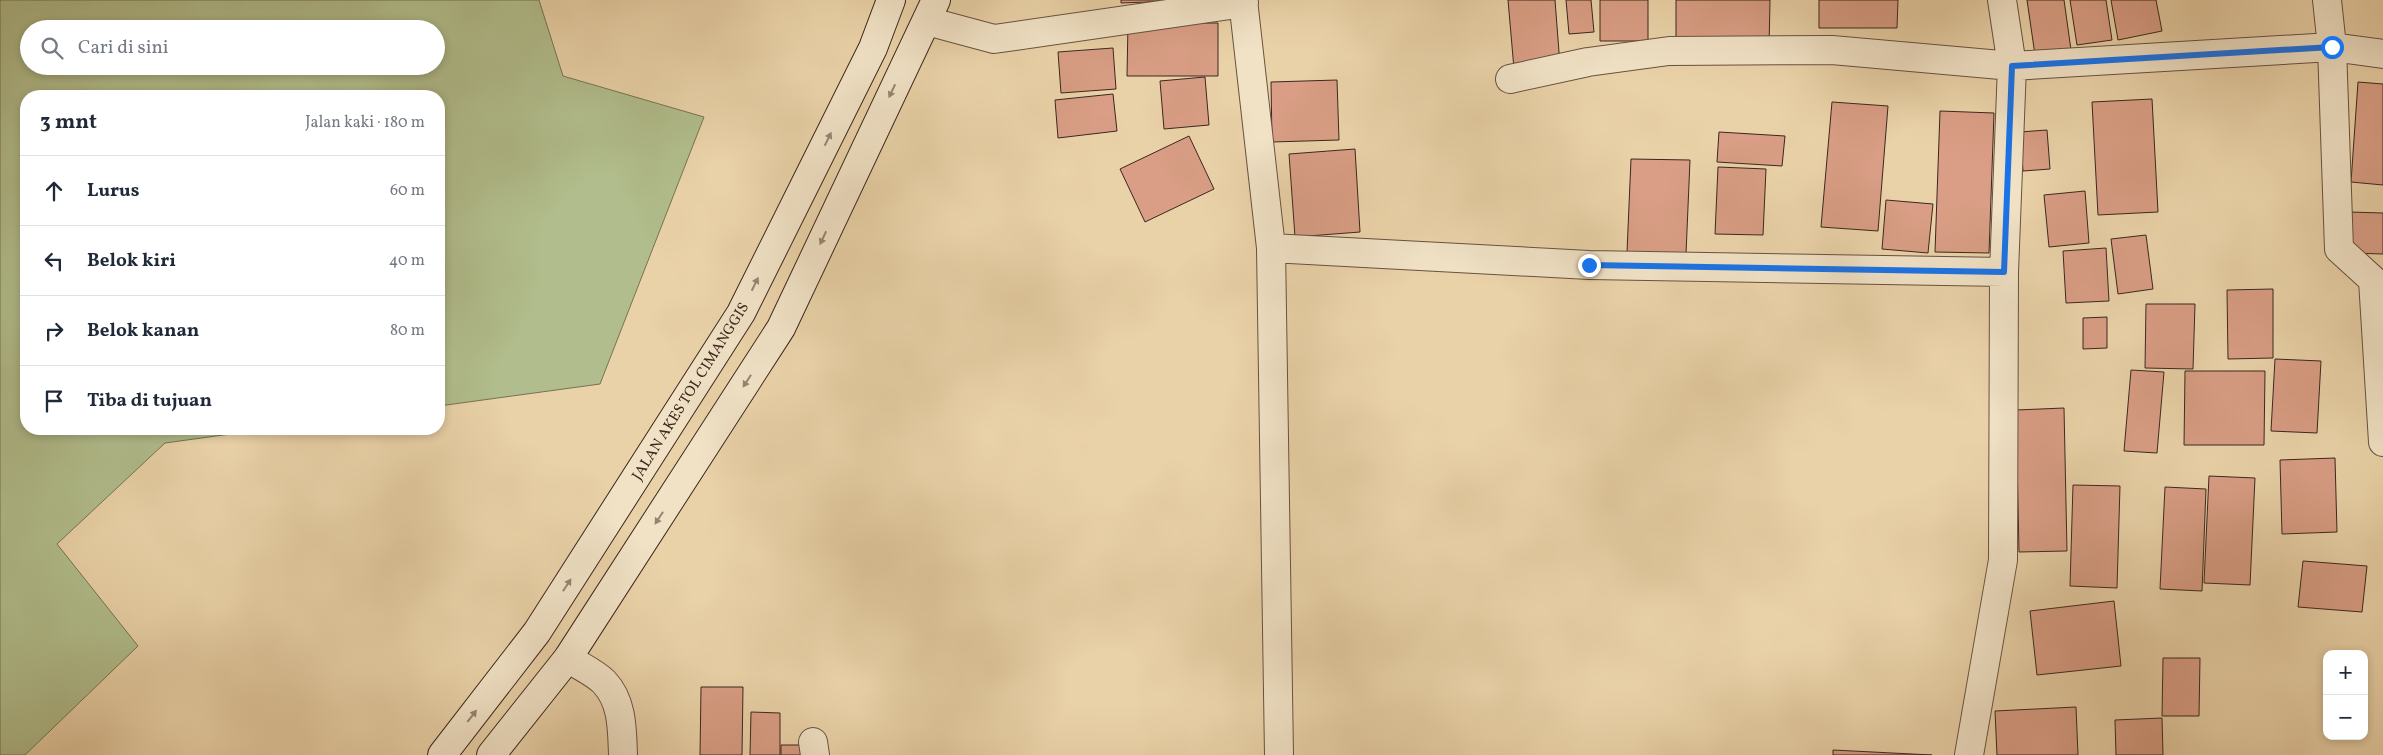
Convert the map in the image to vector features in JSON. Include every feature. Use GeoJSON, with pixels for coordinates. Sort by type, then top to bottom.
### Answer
{"type":"FeatureCollection","features":[{"type":"Feature","properties":{"kind":"street","name":"JALAN AKES TOL CIMANGGIS"},"geometry":{"type":"LineString","coordinates":[[442,755],[537,632],[741,313],[873,48],[891,0]]}},
{"type":"Feature","properties":{"kind":"street"},"geometry":{"type":"LineString","coordinates":[[1969,755],[2003,560],[2004,272],[2012,66],[2002,0]]}},
{"type":"Feature","properties":{"kind":"street"},"geometry":{"type":"LineString","coordinates":[[2327,0],[2332,47],[2339,249],[2373,280],[2383,442]]}},
{"type":"Feature","properties":{"kind":"street"},"geometry":{"type":"LineString","coordinates":[[491,755],[568,658],[781,328],[931,10],[994,39],[1243,1],[1272,248],[1279,755]]}},
{"type":"Feature","properties":{"kind":"street"},"geometry":{"type":"LineString","coordinates":[[1510,79],[1588,62],[1669,51],[1832,50],[2012,66],[2332,47],[2383,54]]}},
{"type":"Feature","properties":{"kind":"street"},"geometry":{"type":"LineString","coordinates":[[873,48],[906,60]]}},
{"type":"Feature","properties":{"kind":"street"},"geometry":{"type":"LineString","coordinates":[[1272,248],[1589,265],[2004,272]]}},
{"type":"Feature","properties":{"kind":"street"},"geometry":{"type":"LineString","coordinates":[[568,658],[603,681],[615,698],[622,721],[623,755]]}},
{"type":"Feature","properties":{"kind":"green space"},"geometry":{"type":"Polygon","coordinates":[[[0,0],[539,0],[563,76],[704,117],[600,384],[445,405],[445,90],[20,90],[20,435],[223,435],[165,443],[57,544],[138,646],[25,755],[0,755],[0,0]]]}},
{"type":"Feature","properties":{"kind":"building"},"geometry":{"type":"Polygon","coordinates":[[[1121,0],[1200,0],[1121,3],[1121,0]]]}},
{"type":"Feature","properties":{"kind":"building"},"geometry":{"type":"Polygon","coordinates":[[[1508,0],[1555,0],[1560,65],[1514,69],[1508,0]]]}},
{"type":"Feature","properties":{"kind":"building"},"geometry":{"type":"Polygon","coordinates":[[[1566,0],[1591,0],[1594,32],[1569,34],[1566,0]]]}},
{"type":"Feature","properties":{"kind":"building"},"geometry":{"type":"Polygon","coordinates":[[[1600,0],[1648,0],[1648,41],[1600,41],[1600,0]]]}},
{"type":"Feature","properties":{"kind":"building"},"geometry":{"type":"Polygon","coordinates":[[[1676,0],[1770,0],[1769,49],[1676,49],[1676,0]]]}},
{"type":"Feature","properties":{"kind":"building"},"geometry":{"type":"Polygon","coordinates":[[[1819,0],[1898,0],[1897,28],[1819,28],[1819,0]]]}},
{"type":"Feature","properties":{"kind":"building"},"geometry":{"type":"Polygon","coordinates":[[[2027,0],[2064,0],[2072,57],[2036,62],[2027,0]]]}},
{"type":"Feature","properties":{"kind":"building"},"geometry":{"type":"Polygon","coordinates":[[[2070,0],[2106,0],[2112,40],[2077,45],[2070,0]]]}},
{"type":"Feature","properties":{"kind":"building"},"geometry":{"type":"Polygon","coordinates":[[[2111,0],[2156,0],[2162,31],[2118,40],[2111,0]]]}},
{"type":"Feature","properties":{"kind":"building"},"geometry":{"type":"Polygon","coordinates":[[[1128,23],[1218,23],[1218,76],[1127,76],[1128,23]]]}},
{"type":"Feature","properties":{"kind":"building"},"geometry":{"type":"Polygon","coordinates":[[[1113,48],[1116,89],[1061,93],[1058,52],[1113,48]]]}},
{"type":"Feature","properties":{"kind":"building"},"geometry":{"type":"Polygon","coordinates":[[[1205,77],[1209,125],[1164,129],[1160,81],[1205,77]]]}},
{"type":"Feature","properties":{"kind":"building"},"geometry":{"type":"Polygon","coordinates":[[[1337,80],[1339,140],[1272,142],[1271,82],[1337,80]]]}},
{"type":"Feature","properties":{"kind":"building"},"geometry":{"type":"Polygon","coordinates":[[[2358,82],[2383,84],[2383,185],[2351,182],[2358,82]]]}},
{"type":"Feature","properties":{"kind":"building"},"geometry":{"type":"Polygon","coordinates":[[[1113,94],[1117,131],[1058,138],[1055,100],[1113,94]]]}},
{"type":"Feature","properties":{"kind":"building"},"geometry":{"type":"Polygon","coordinates":[[[2152,99],[2158,212],[2098,215],[2092,102],[2152,99]]]}},
{"type":"Feature","properties":{"kind":"building"},"geometry":{"type":"Polygon","coordinates":[[[1832,102],[1888,106],[1878,231],[1821,227],[1832,102]]]}},
{"type":"Feature","properties":{"kind":"building"},"geometry":{"type":"Polygon","coordinates":[[[1940,111],[1994,113],[1989,253],[1935,252],[1940,111]]]}},
{"type":"Feature","properties":{"kind":"building"},"geometry":{"type":"Polygon","coordinates":[[[2047,130],[2050,169],[2023,171],[2020,132],[2047,130]]]}},
{"type":"Feature","properties":{"kind":"building"},"geometry":{"type":"Polygon","coordinates":[[[1719,132],[1785,136],[1782,166],[1717,162],[1719,132]]]}},
{"type":"Feature","properties":{"kind":"building"},"geometry":{"type":"Polygon","coordinates":[[[1189,136],[1214,189],[1145,222],[1120,169],[1189,136]]]}},
{"type":"Feature","properties":{"kind":"building"},"geometry":{"type":"Polygon","coordinates":[[[1355,149],[1360,232],[1295,237],[1289,154],[1355,149]]]}},
{"type":"Feature","properties":{"kind":"building"},"geometry":{"type":"Polygon","coordinates":[[[1631,159],[1690,160],[1686,254],[1627,252],[1631,159]]]}},
{"type":"Feature","properties":{"kind":"building"},"geometry":{"type":"Polygon","coordinates":[[[1718,167],[1766,169],[1763,235],[1715,234],[1718,167]]]}},
{"type":"Feature","properties":{"kind":"building"},"geometry":{"type":"Polygon","coordinates":[[[2085,191],[2089,243],[2049,247],[2044,195],[2085,191]]]}},
{"type":"Feature","properties":{"kind":"building"},"geometry":{"type":"Polygon","coordinates":[[[1886,200],[1933,204],[1928,253],[1882,249],[1886,200]]]}},
{"type":"Feature","properties":{"kind":"building"},"geometry":{"type":"Polygon","coordinates":[[[2349,212],[2383,213],[2383,254],[2348,253],[2349,212]]]}},
{"type":"Feature","properties":{"kind":"building"},"geometry":{"type":"Polygon","coordinates":[[[2146,235],[2153,289],[2118,294],[2111,239],[2146,235]]]}},
{"type":"Feature","properties":{"kind":"building"},"geometry":{"type":"Polygon","coordinates":[[[2106,248],[2109,301],[2066,303],[2063,251],[2106,248]]]}},
{"type":"Feature","properties":{"kind":"building"},"geometry":{"type":"Polygon","coordinates":[[[2273,289],[2273,358],[2228,359],[2227,290],[2273,289]]]}},
{"type":"Feature","properties":{"kind":"building"},"geometry":{"type":"Polygon","coordinates":[[[2146,304],[2195,304],[2193,369],[2145,368],[2146,304]]]}},
{"type":"Feature","properties":{"kind":"building"},"geometry":{"type":"Polygon","coordinates":[[[2107,317],[2107,348],[2083,349],[2083,318],[2107,317]]]}},
{"type":"Feature","properties":{"kind":"building"},"geometry":{"type":"Polygon","coordinates":[[[2275,359],[2321,361],[2317,433],[2271,431],[2275,359]]]}},
{"type":"Feature","properties":{"kind":"building"},"geometry":{"type":"Polygon","coordinates":[[[2131,370],[2164,372],[2157,453],[2124,451],[2131,370]]]}},
{"type":"Feature","properties":{"kind":"building"},"geometry":{"type":"Polygon","coordinates":[[[2185,371],[2265,371],[2264,445],[2184,445],[2185,371]]]}},
{"type":"Feature","properties":{"kind":"building"},"geometry":{"type":"Polygon","coordinates":[[[2064,408],[2067,551],[2019,552],[2016,410],[2064,408]]]}},
{"type":"Feature","properties":{"kind":"building"},"geometry":{"type":"Polygon","coordinates":[[[2335,458],[2337,532],[2282,534],[2280,460],[2335,458]]]}},
{"type":"Feature","properties":{"kind":"building"},"geometry":{"type":"Polygon","coordinates":[[[2209,476],[2255,478],[2250,585],[2204,583],[2209,476]]]}},
{"type":"Feature","properties":{"kind":"building"},"geometry":{"type":"Polygon","coordinates":[[[2073,485],[2120,486],[2117,588],[2070,586],[2073,485]]]}},
{"type":"Feature","properties":{"kind":"building"},"geometry":{"type":"Polygon","coordinates":[[[2165,487],[2206,489],[2202,591],[2160,589],[2165,487]]]}},
{"type":"Feature","properties":{"kind":"building"},"geometry":{"type":"Polygon","coordinates":[[[2303,561],[2367,566],[2362,612],[2298,607],[2303,561]]]}},
{"type":"Feature","properties":{"kind":"building"},"geometry":{"type":"Polygon","coordinates":[[[2114,601],[2121,666],[2037,675],[2030,611],[2114,601]]]}},
{"type":"Feature","properties":{"kind":"building"},"geometry":{"type":"Polygon","coordinates":[[[2163,658],[2200,658],[2199,716],[2162,716],[2163,658]]]}},
{"type":"Feature","properties":{"kind":"building"},"geometry":{"type":"Polygon","coordinates":[[[701,687],[743,687],[742,755],[700,755],[701,687]]]}},
{"type":"Feature","properties":{"kind":"building"},"geometry":{"type":"Polygon","coordinates":[[[2076,707],[2078,755],[1997,755],[1995,711],[2076,707]]]}},
{"type":"Feature","properties":{"kind":"building"},"geometry":{"type":"Polygon","coordinates":[[[751,712],[780,713],[780,755],[750,755],[751,712]]]}},
{"type":"Feature","properties":{"kind":"building"},"geometry":{"type":"Polygon","coordinates":[[[2162,718],[2163,755],[2116,755],[2115,720],[2162,718]]]}},
{"type":"Feature","properties":{"kind":"building"},"geometry":{"type":"Polygon","coordinates":[[[781,745],[806,745],[806,755],[781,755],[781,745]]]}},
{"type":"Feature","properties":{"kind":"building"},"geometry":{"type":"Polygon","coordinates":[[[1833,750],[1932,755],[1833,755],[1833,750]]]}},
{"type":"Feature","properties":{"kind":"route"},"geometry":{"type":"LineString","coordinates":[[1589,265],[2004,272],[2012,66],[2332,47]]}}]}
